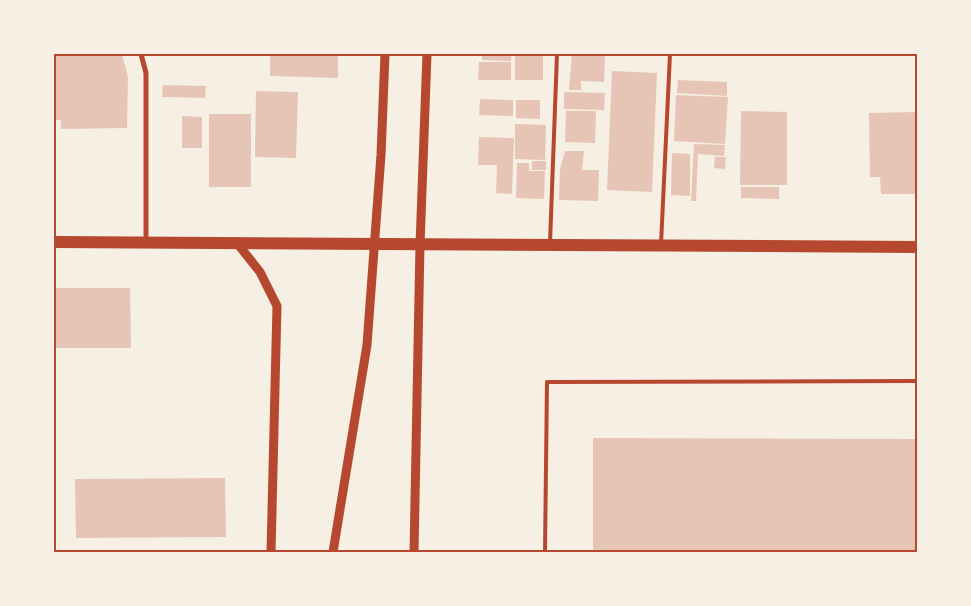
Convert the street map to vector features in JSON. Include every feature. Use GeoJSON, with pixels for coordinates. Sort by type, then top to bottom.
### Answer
{"type":"FeatureCollection","features":[{"type":"Feature","properties":{"kind":"main road"},"geometry":{"type":"LineString","coordinates":[[54,242],[917,247]]}},
{"type":"Feature","properties":{"kind":"street"},"geometry":{"type":"LineString","coordinates":[[141,54],[146,73],[146,243]]}},
{"type":"Feature","properties":{"kind":"street"},"geometry":{"type":"LineString","coordinates":[[333,552],[367,345],[386,54]]}},
{"type":"Feature","properties":{"kind":"street"},"geometry":{"type":"LineString","coordinates":[[414,552],[420,245],[427,54]]}},
{"type":"Feature","properties":{"kind":"street"},"geometry":{"type":"LineString","coordinates":[[236,243],[260,272],[277,306],[271,552]]}},
{"type":"Feature","properties":{"kind":"lane"},"geometry":{"type":"LineString","coordinates":[[550,245],[557,54]]}},
{"type":"Feature","properties":{"kind":"lane"},"geometry":{"type":"LineString","coordinates":[[661,246],[670,54]]}},
{"type":"Feature","properties":{"kind":"lane"},"geometry":{"type":"LineString","coordinates":[[545,552],[547,382],[917,381]]}},
{"type":"Feature","properties":{"kind":"building"},"geometry":{"type":"Polygon","coordinates":[[[54,54],[122,54],[128,77],[127,128],[61,129],[61,120],[54,120],[54,54]]]}},
{"type":"Feature","properties":{"kind":"building"},"geometry":{"type":"Polygon","coordinates":[[[270,54],[338,54],[338,78],[270,76],[270,54]]]}},
{"type":"Feature","properties":{"kind":"building"},"geometry":{"type":"Polygon","coordinates":[[[482,54],[511,54],[511,61],[482,60],[482,54]]]}},
{"type":"Feature","properties":{"kind":"building"},"geometry":{"type":"Polygon","coordinates":[[[515,54],[543,55],[543,80],[515,80],[515,54]]]}},
{"type":"Feature","properties":{"kind":"building"},"geometry":{"type":"Polygon","coordinates":[[[572,54],[605,54],[604,82],[581,81],[581,90],[569,90],[572,54]]]}},
{"type":"Feature","properties":{"kind":"building"},"geometry":{"type":"Polygon","coordinates":[[[479,62],[511,62],[511,80],[478,80],[479,62]]]}},
{"type":"Feature","properties":{"kind":"building"},"geometry":{"type":"Polygon","coordinates":[[[612,71],[657,73],[652,192],[607,190],[612,71]]]}},
{"type":"Feature","properties":{"kind":"building"},"geometry":{"type":"Polygon","coordinates":[[[678,80],[727,82],[727,96],[677,93],[678,80]]]}},
{"type":"Feature","properties":{"kind":"building"},"geometry":{"type":"Polygon","coordinates":[[[163,85],[206,86],[205,98],[162,97],[163,85]]]}},
{"type":"Feature","properties":{"kind":"building"},"geometry":{"type":"Polygon","coordinates":[[[256,91],[298,92],[296,158],[255,157],[256,91]]]}},
{"type":"Feature","properties":{"kind":"building"},"geometry":{"type":"Polygon","coordinates":[[[564,92],[605,93],[604,110],[564,109],[564,92]]]}},
{"type":"Feature","properties":{"kind":"building"},"geometry":{"type":"Polygon","coordinates":[[[676,95],[728,97],[725,144],[674,141],[676,95]]]}},
{"type":"Feature","properties":{"kind":"building"},"geometry":{"type":"Polygon","coordinates":[[[480,99],[513,100],[513,116],[479,115],[480,99]]]}},
{"type":"Feature","properties":{"kind":"building"},"geometry":{"type":"Polygon","coordinates":[[[516,100],[540,100],[540,119],[516,118],[516,100]]]}},
{"type":"Feature","properties":{"kind":"building"},"geometry":{"type":"Polygon","coordinates":[[[566,111],[596,111],[595,143],[565,142],[566,111]]]}},
{"type":"Feature","properties":{"kind":"building"},"geometry":{"type":"Polygon","coordinates":[[[741,111],[787,112],[787,185],[740,185],[741,111]]]}},
{"type":"Feature","properties":{"kind":"building"},"geometry":{"type":"Polygon","coordinates":[[[917,112],[917,194],[881,194],[880,177],[870,177],[869,113],[917,112]]]}},
{"type":"Feature","properties":{"kind":"building"},"geometry":{"type":"Polygon","coordinates":[[[209,114],[251,114],[251,187],[209,187],[209,114]]]}},
{"type":"Feature","properties":{"kind":"building"},"geometry":{"type":"Polygon","coordinates":[[[182,116],[202,117],[202,148],[182,148],[182,116]]]}},
{"type":"Feature","properties":{"kind":"building"},"geometry":{"type":"Polygon","coordinates":[[[515,124],[546,125],[545,160],[515,159],[515,124]]]}},
{"type":"Feature","properties":{"kind":"building"},"geometry":{"type":"Polygon","coordinates":[[[479,137],[514,138],[512,194],[496,193],[497,165],[478,165],[479,137]]]}},
{"type":"Feature","properties":{"kind":"building"},"geometry":{"type":"Polygon","coordinates":[[[694,144],[725,145],[724,156],[698,154],[696,201],[691,201],[694,144]]]}},
{"type":"Feature","properties":{"kind":"building"},"geometry":{"type":"Polygon","coordinates":[[[565,151],[584,151],[582,170],[599,170],[598,201],[559,200],[560,169],[565,151]]]}},
{"type":"Feature","properties":{"kind":"building"},"geometry":{"type":"Polygon","coordinates":[[[672,153],[690,154],[690,196],[671,195],[672,153]]]}},
{"type":"Feature","properties":{"kind":"building"},"geometry":{"type":"Polygon","coordinates":[[[715,157],[726,157],[725,169],[714,168],[715,157]]]}},
{"type":"Feature","properties":{"kind":"building"},"geometry":{"type":"Polygon","coordinates":[[[532,161],[546,161],[546,170],[532,170],[532,161]]]}},
{"type":"Feature","properties":{"kind":"building"},"geometry":{"type":"Polygon","coordinates":[[[517,163],[529,163],[529,171],[545,171],[544,199],[516,198],[517,163]]]}},
{"type":"Feature","properties":{"kind":"building"},"geometry":{"type":"Polygon","coordinates":[[[741,187],[779,187],[779,199],[741,198],[741,187]]]}},
{"type":"Feature","properties":{"kind":"building"},"geometry":{"type":"Polygon","coordinates":[[[54,288],[130,288],[131,348],[54,348],[54,288]]]}},
{"type":"Feature","properties":{"kind":"building"},"geometry":{"type":"Polygon","coordinates":[[[593,438],[917,439],[917,552],[593,552],[593,438]]]}},
{"type":"Feature","properties":{"kind":"building"},"geometry":{"type":"Polygon","coordinates":[[[225,478],[226,537],[76,538],[75,479],[225,478]]]}}]}
